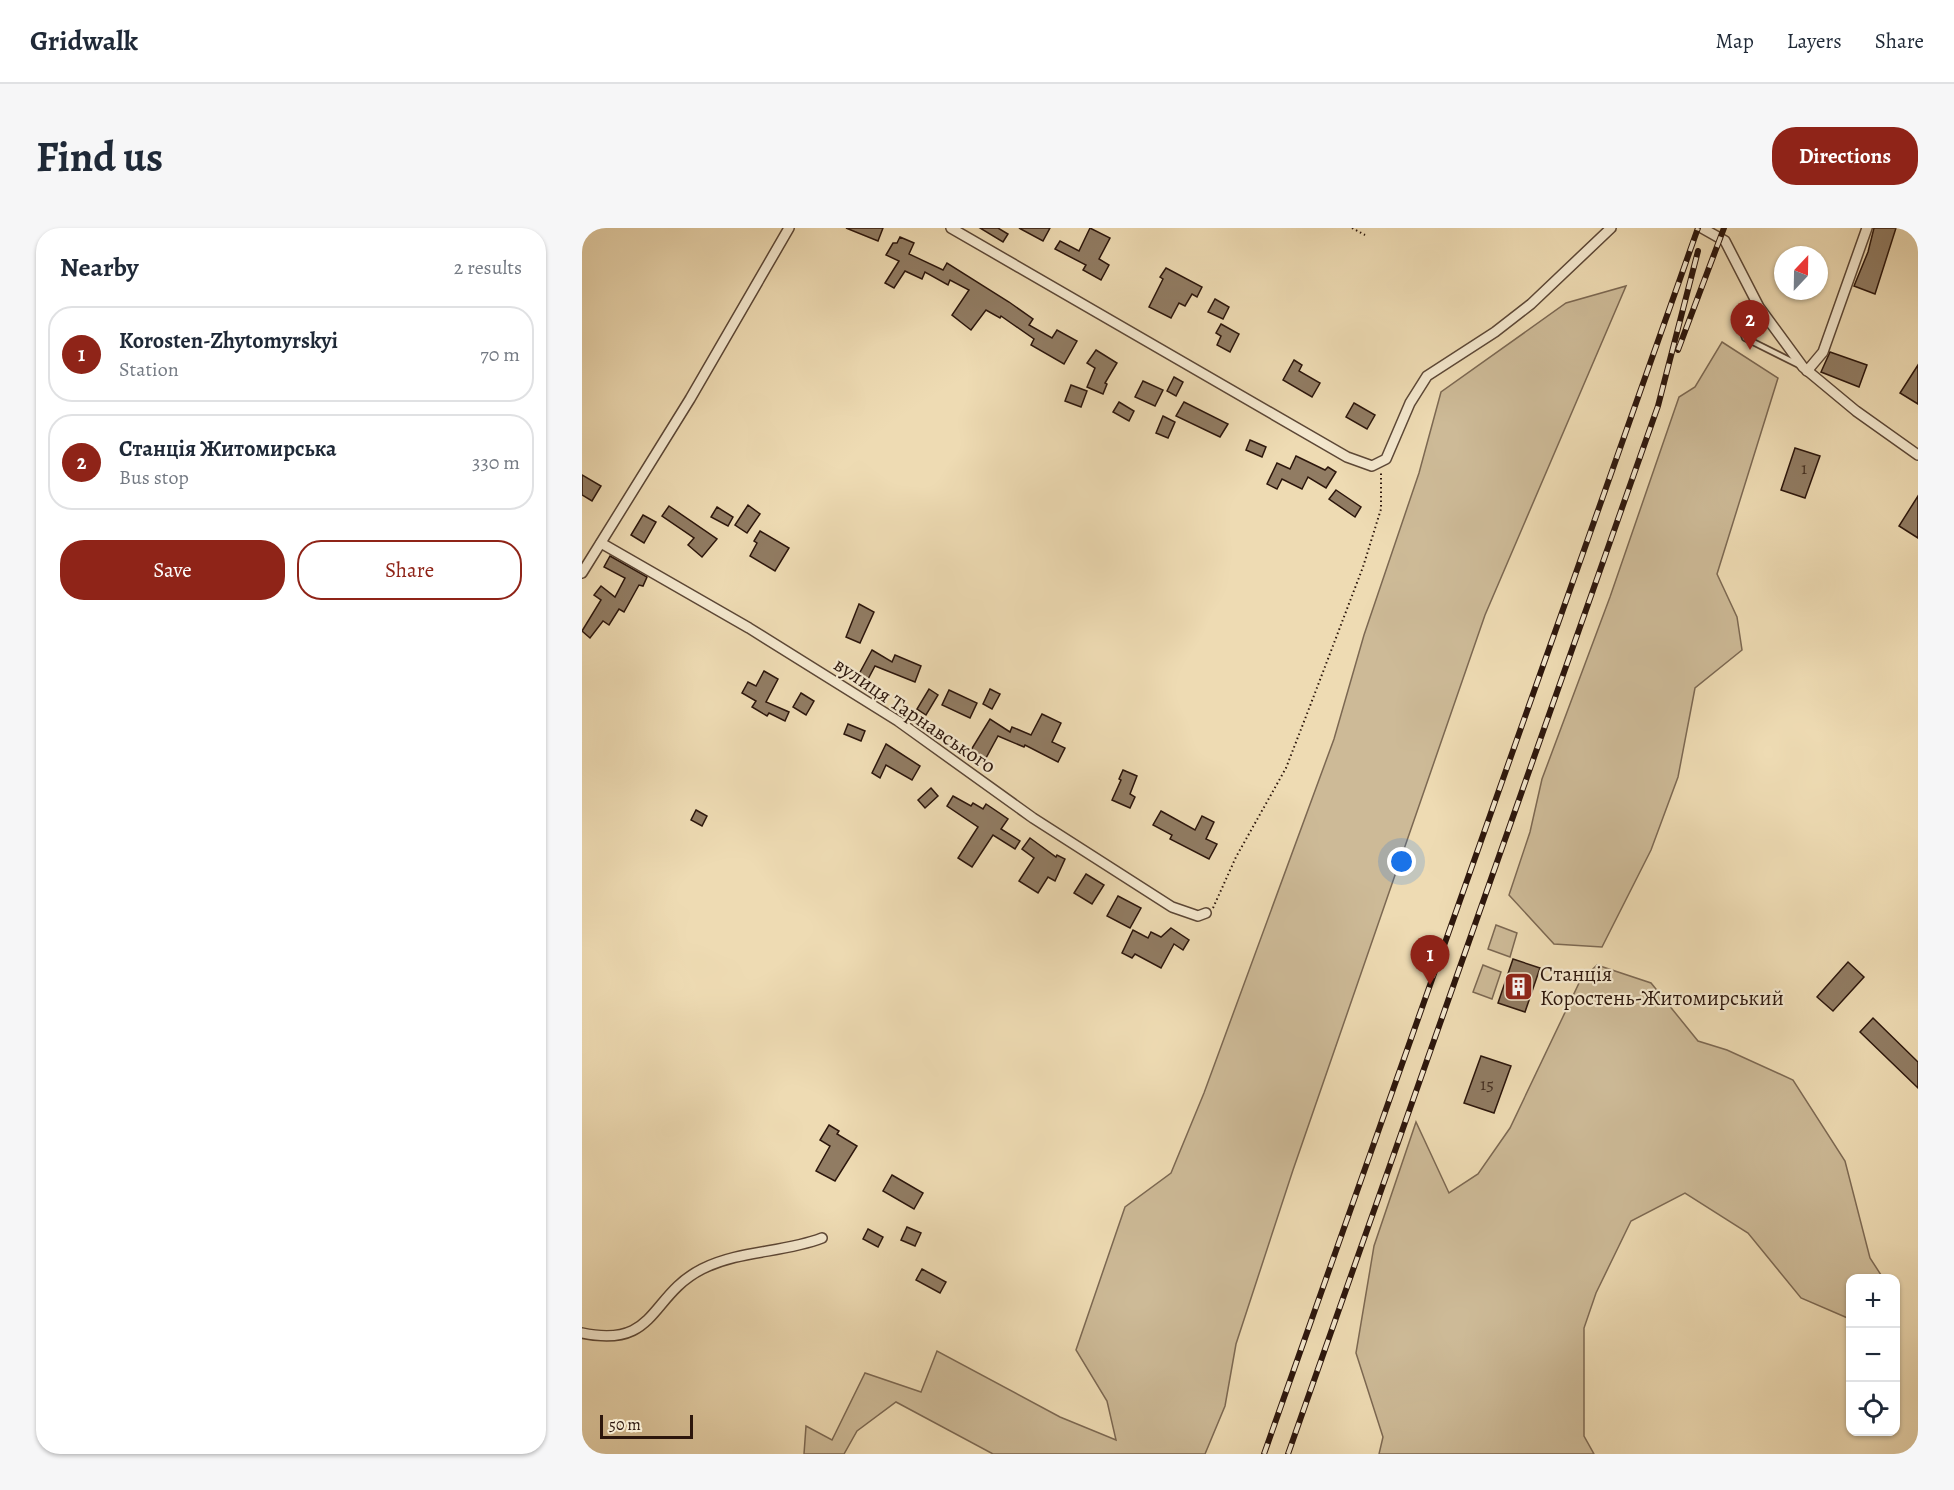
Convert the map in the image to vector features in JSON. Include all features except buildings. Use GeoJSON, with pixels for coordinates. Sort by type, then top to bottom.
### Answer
{"type":"FeatureCollection","features":[{"type":"Feature","properties":{"kind":"street"},"geometry":{"type":"LineString","coordinates":[[582,573],[690,399],[789,228]]}},
{"type":"Feature","properties":{"kind":"street"},"geometry":{"type":"LineString","coordinates":[[951,228],[1347,457],[1372,466],[1386,459],[1410,403],[1427,376],[1495,333],[1531,304],[1611,228]]}},
{"type":"Feature","properties":{"kind":"street"},"geometry":{"type":"LineString","coordinates":[[1702,228],[1725,241],[1759,307],[1805,369],[1856,411],[1918,455]]}},
{"type":"Feature","properties":{"kind":"street"},"geometry":{"type":"LineString","coordinates":[[1805,369],[1823,352],[1867,228]]}},
{"type":"Feature","properties":{"kind":"street","name":"вулиця Тарнавського"},"geometry":{"type":"LineString","coordinates":[[601,543],[749,628],[888,715],[1033,818],[1172,907],[1198,916],[1206,913]]}},
{"type":"Feature","properties":{"kind":"street"},"geometry":{"type":"LineString","coordinates":[[582,1333],[604,1338],[628,1334],[641,1328],[675,1286],[703,1268],[748,1253],[801,1246],[822,1238]]}},
{"type":"Feature","properties":{"kind":"lane"},"geometry":{"type":"LineString","coordinates":[[1759,307],[1746,318],[1742,329],[1745,338],[1805,369]]}},
{"type":"Feature","properties":{"kind":"path"},"geometry":{"type":"LineString","coordinates":[[1352,228],[1365,235]]}},
{"type":"Feature","properties":{"kind":"path"},"geometry":{"type":"LineString","coordinates":[[1206,913],[1215,906],[1236,857],[1286,768],[1363,567],[1381,509],[1380,464]]}},
{"type":"Feature","properties":{"kind":"shaded area"},"geometry":{"type":"Polygon","coordinates":[[[1626,286],[1485,615],[1293,1170],[1236,1344],[1225,1406],[1205,1454],[993,1454],[896,1402],[857,1431],[844,1454],[804,1454],[806,1426],[832,1440],[865,1373],[921,1392],[937,1351],[1060,1417],[1116,1440],[1107,1401],[1076,1350],[1125,1207],[1171,1173],[1204,1093],[1334,739],[1364,635],[1419,473],[1441,392],[1566,303],[1626,286]]]}},
{"type":"Feature","properties":{"kind":"shaded area"},"geometry":{"type":"Polygon","coordinates":[[[1722,342],[1778,378],[1717,574],[1737,617],[1742,650],[1695,688],[1678,777],[1651,850],[1602,947],[1554,944],[1509,895],[1530,832],[1542,779],[1610,597],[1679,397],[1695,387],[1722,342]]]}},
{"type":"Feature","properties":{"kind":"shaded area"},"geometry":{"type":"Polygon","coordinates":[[[1496,925],[1517,933],[1510,957],[1488,949],[1496,925]]]}},
{"type":"Feature","properties":{"kind":"shaded area"},"geometry":{"type":"Polygon","coordinates":[[[1483,965],[1501,972],[1492,999],[1473,992],[1483,965]]]}},
{"type":"Feature","properties":{"kind":"shaded area"},"geometry":{"type":"Polygon","coordinates":[[[1597,965],[1651,983],[1698,1041],[1727,1050],[1793,1080],[1845,1161],[1870,1258],[1880,1274],[1846,1274],[1846,1317],[1801,1298],[1748,1233],[1685,1193],[1631,1221],[1596,1293],[1584,1328],[1584,1436],[1594,1454],[1379,1454],[1383,1437],[1356,1353],[1374,1246],[1416,1122],[1449,1193],[1478,1174],[1510,1128],[1580,981],[1597,965]]]}},
{"type":"Feature","properties":{"kind":"railway"},"geometry":{"type":"LineString","coordinates":[[1264,1454],[1698,228]]}},
{"type":"Feature","properties":{"kind":"railway"},"geometry":{"type":"LineString","coordinates":[[1678,350],[1724,228]]}},
{"type":"Feature","properties":{"kind":"railway"},"geometry":{"type":"LineString","coordinates":[[1288,1454],[1658,406],[1698,251]]}},
{"type":"Feature","properties":{"kind":"place","name":"Станція Житомирська"},"geometry":{"type":"Point","coordinates":[1750,350]}},
{"type":"Feature","properties":{"kind":"place","name":"Korosten-Zhytomyrskyi"},"geometry":{"type":"Point","coordinates":[1430,985]}},
{"type":"Feature","properties":{"kind":"place","name":"Станція Коростень-Житомирський"},"geometry":{"type":"Point","coordinates":[1519,986]}}]}
